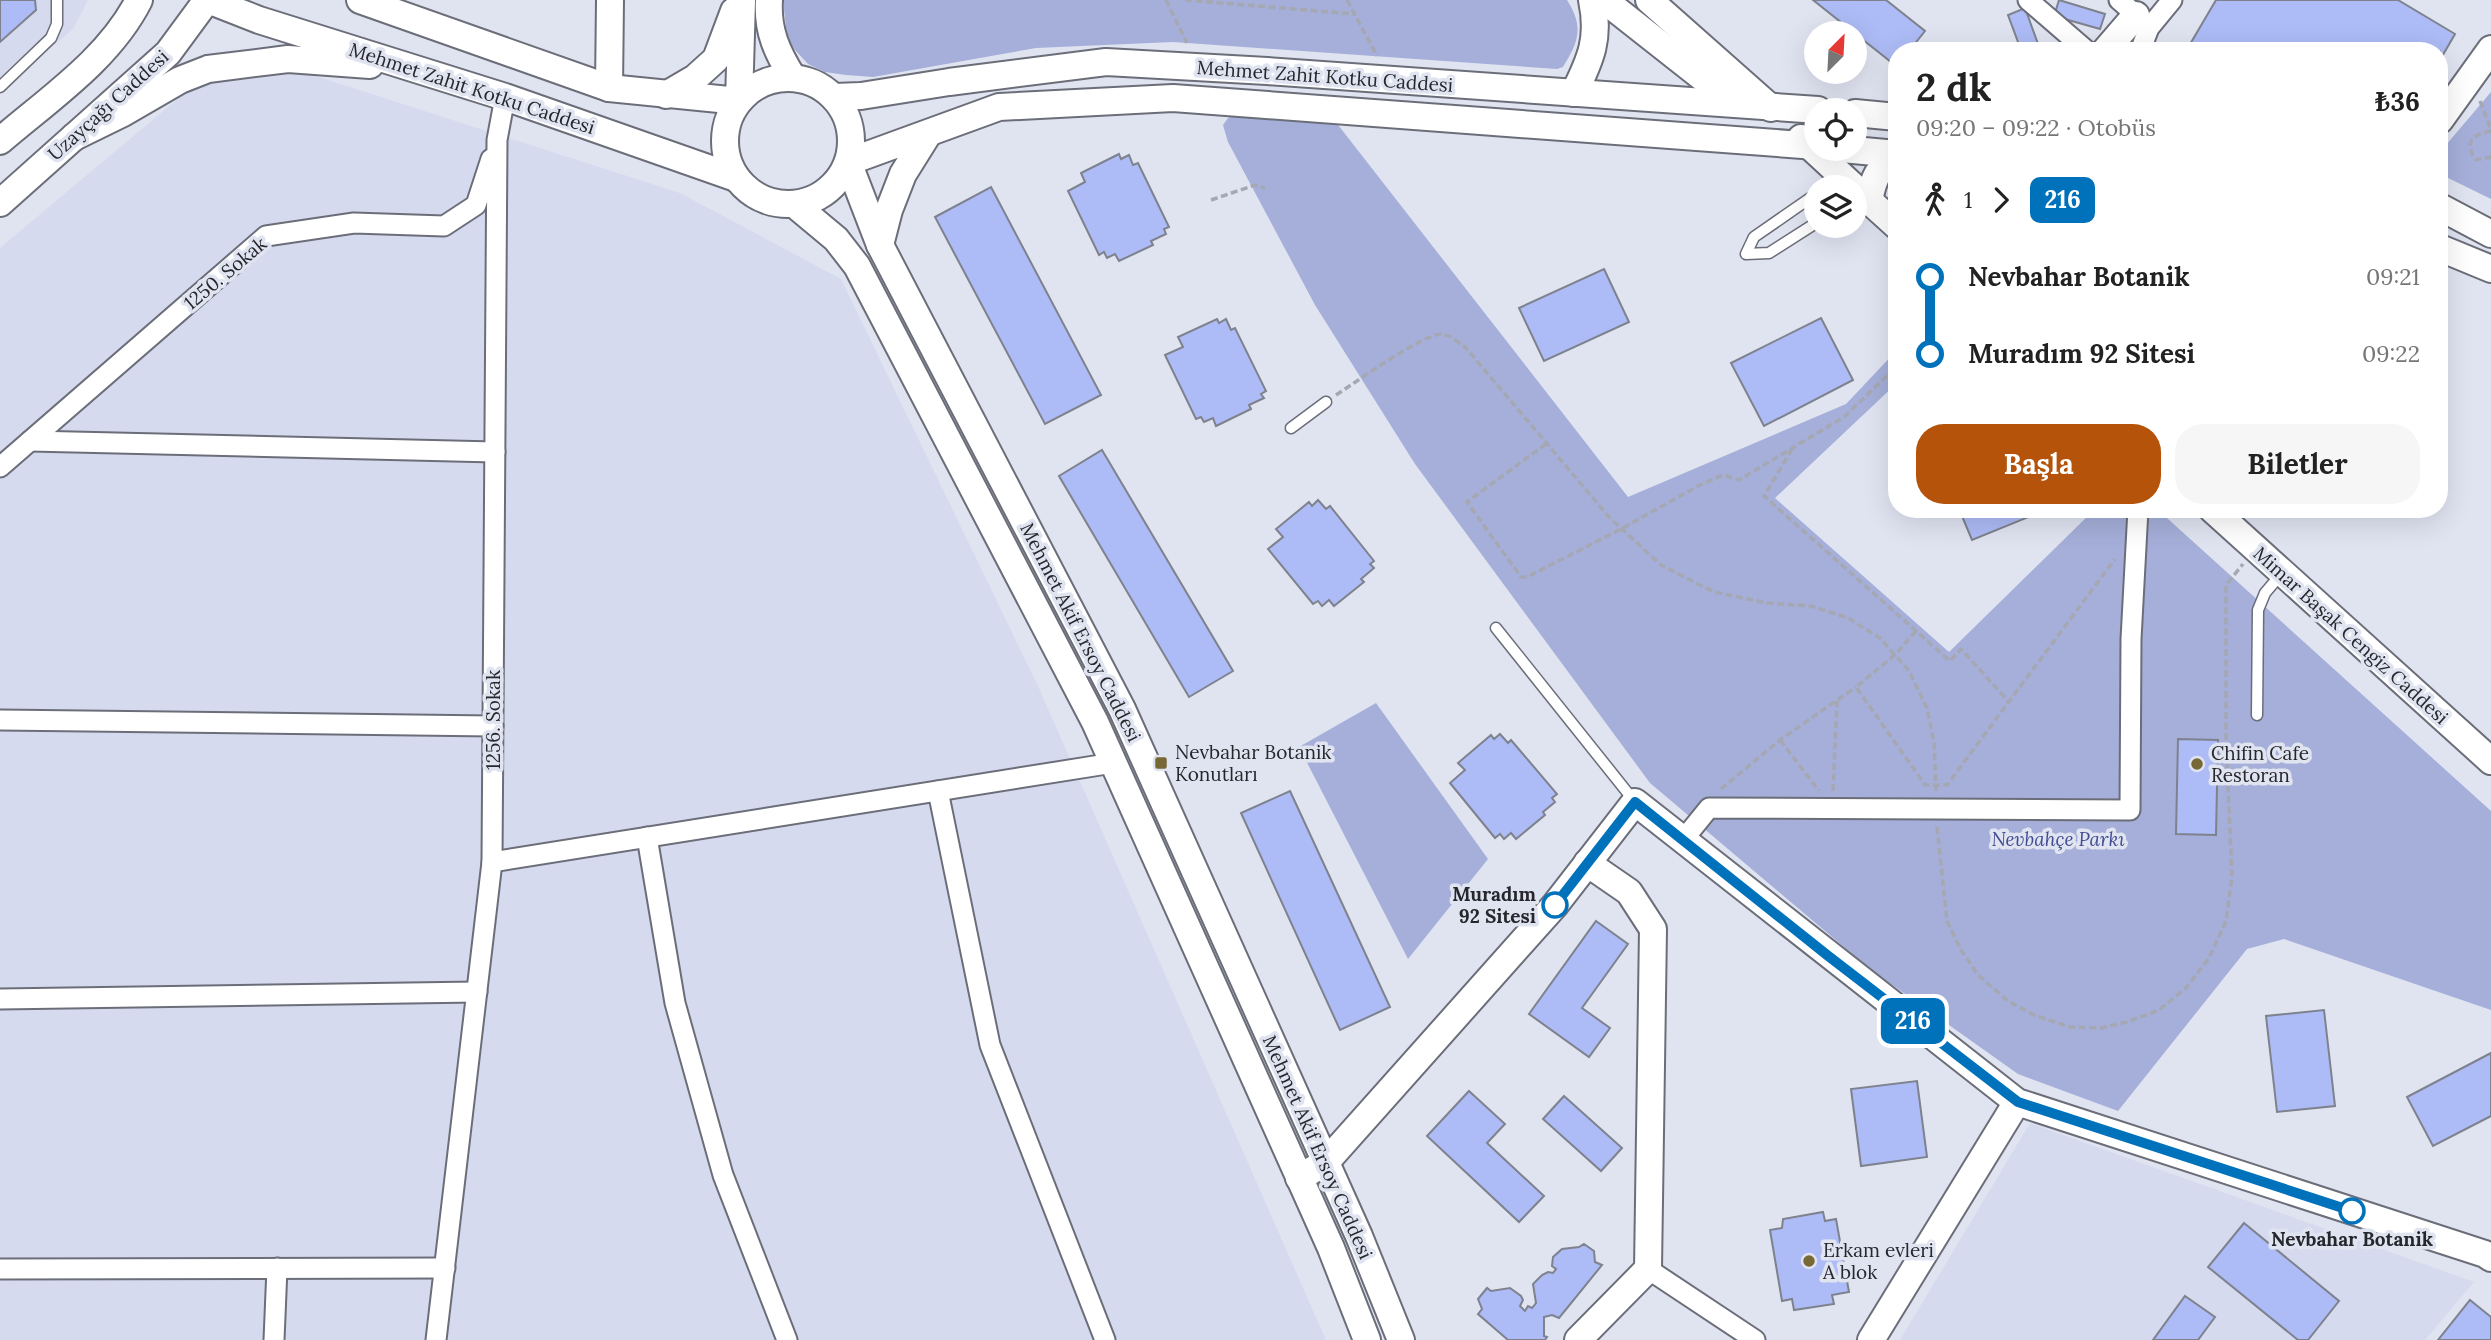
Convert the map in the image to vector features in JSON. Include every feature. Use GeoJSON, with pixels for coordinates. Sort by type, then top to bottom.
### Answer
{"type":"FeatureCollection","features":[{"type":"Feature","properties":{"kind":"main road"},"geometry":{"type":"LineString","coordinates":[[0,141],[105,51],[129,19],[139,0]]}},
{"type":"Feature","properties":{"kind":"main road","name":"Mehmet Zahit Kotku Caddesi"},"geometry":{"type":"LineString","coordinates":[[207,0],[259,20],[505,97],[736,178]]}},
{"type":"Feature","properties":{"kind":"main road","name":"Uzayçağı Caddesi"},"geometry":{"type":"LineString","coordinates":[[0,203],[168,53],[207,0]]}},
{"type":"Feature","properties":{"kind":"main road"},"geometry":{"type":"LineString","coordinates":[[360,0],[609,88],[738,101]]}},
{"type":"Feature","properties":{"kind":"main road"},"geometry":{"type":"LineString","coordinates":[[609,88],[610,0]]}},
{"type":"Feature","properties":{"kind":"main road"},"geometry":{"type":"LineString","coordinates":[[666,95],[695,78],[716,59],[740,0]]}},
{"type":"Feature","properties":{"kind":"main road"},"geometry":{"type":"LineString","coordinates":[[738,101],[740,0]]}},
{"type":"Feature","properties":{"kind":"main road"},"geometry":{"type":"LineString","coordinates":[[769,0],[768,15],[777,51],[793,78]]}},
{"type":"Feature","properties":{"kind":"main road"},"geometry":{"type":"LineString","coordinates":[[1574,93],[1595,44],[1596,19],[1592,0]]}},
{"type":"Feature","properties":{"kind":"main road"},"geometry":{"type":"LineString","coordinates":[[1604,0],[1735,103],[1804,142]]}},
{"type":"Feature","properties":{"kind":"main road"},"geometry":{"type":"LineString","coordinates":[[1649,0],[1804,139]]}},
{"type":"Feature","properties":{"kind":"main road"},"geometry":{"type":"LineString","coordinates":[[2110,42],[2127,8]]}},
{"type":"Feature","properties":{"kind":"main road"},"geometry":{"type":"LineString","coordinates":[[2448,109],[2491,49]]}},
{"type":"Feature","properties":{"kind":"main road"},"geometry":{"type":"LineString","coordinates":[[74,137],[124,113],[180,80],[208,69],[288,59],[412,67]]}},
{"type":"Feature","properties":{"kind":"main road","name":"Mehmet Zahit Kotku Caddesi"},"geometry":{"type":"LineString","coordinates":[[834,97],[862,96],[1106,62],[1804,109]]}},
{"type":"Feature","properties":{"kind":"main road"},"geometry":{"type":"LineString","coordinates":[[793,78],[822,87],[834,97],[844,111],[852,144],[848,162],[840,178],[828,191],[812,200],[777,204],[747,190],[736,178],[729,166],[724,139],[726,125],[738,101],[750,90],[763,82],[793,78]]}},
{"type":"Feature","properties":{"kind":"main road","name":"Mehmet Zahit Kotku Caddesi"},"geometry":{"type":"LineString","coordinates":[[848,162],[999,107],[1173,98],[1804,145]]}},
{"type":"Feature","properties":{"kind":"main road"},"geometry":{"type":"LineString","coordinates":[[1867,114],[1888,116]]}},
{"type":"Feature","properties":{"kind":"main road"},"geometry":{"type":"LineString","coordinates":[[880,244],[903,174],[928,134]]}},
{"type":"Feature","properties":{"kind":"main road"},"geometry":{"type":"LineString","coordinates":[[1867,152],[1888,154]]}},
{"type":"Feature","properties":{"kind":"main road"},"geometry":{"type":"LineString","coordinates":[[1827,161],[1841,175]]}},
{"type":"Feature","properties":{"kind":"main road","name":"Mehmet Akif Ersoy Caddesi"},"geometry":{"type":"LineString","coordinates":[[848,162],[880,244],[1122,709],[1326,1162],[1401,1340]]}},
{"type":"Feature","properties":{"kind":"main road"},"geometry":{"type":"LineString","coordinates":[[1867,185],[1873,183],[1881,167],[1888,162]]}},
{"type":"Feature","properties":{"kind":"main road"},"geometry":{"type":"LineString","coordinates":[[1867,200],[1888,218]]}},
{"type":"Feature","properties":{"kind":"main road","name":"Mehmet Akif Ersoy Caddesi"},"geometry":{"type":"LineString","coordinates":[[794,204],[836,239],[857,266],[1088,710],[1331,1248],[1367,1340]]}},
{"type":"Feature","properties":{"kind":"main road"},"geometry":{"type":"LineString","coordinates":[[2448,211],[2491,234]]}},
{"type":"Feature","properties":{"kind":"main road"},"geometry":{"type":"LineString","coordinates":[[2448,251],[2491,269]]}},
{"type":"Feature","properties":{"kind":"main road","name":"Mimar Başak Cengiz Caddesi"},"geometry":{"type":"LineString","coordinates":[[2222,518],[2491,761]]}},
{"type":"Feature","properties":{"kind":"main road"},"geometry":{"type":"LineString","coordinates":[[1299,1178],[1326,1162],[1555,905],[1635,802],[2018,1102],[2491,1258]]}},
{"type":"Feature","properties":{"kind":"main road"},"geometry":{"type":"LineString","coordinates":[[1578,1340],[1648,1269],[1653,929],[1629,892],[1587,863]]}},
{"type":"Feature","properties":{"kind":"main road"},"geometry":{"type":"LineString","coordinates":[[1871,1340],[2018,1102]]}},
{"type":"Feature","properties":{"kind":"street"},"geometry":{"type":"LineString","coordinates":[[2028,0],[2077,42]]}},
{"type":"Feature","properties":{"kind":"street"},"geometry":{"type":"LineString","coordinates":[[2144,42],[2149,28],[2172,0]]}},
{"type":"Feature","properties":{"kind":"street","name":"1256. Sokak"},"geometry":{"type":"LineString","coordinates":[[436,1340],[492,862],[497,140],[505,97]]}},
{"type":"Feature","properties":{"kind":"street","name":"1250. Sokak"},"geometry":{"type":"LineString","coordinates":[[0,467],[266,236],[354,223],[444,226],[476,205],[497,140]]}},
{"type":"Feature","properties":{"kind":"street"},"geometry":{"type":"LineString","coordinates":[[30,441],[495,452]]}},
{"type":"Feature","properties":{"kind":"street"},"geometry":{"type":"LineString","coordinates":[[1683,840],[1709,808],[2130,810],[2131,639],[2138,518]]}},
{"type":"Feature","properties":{"kind":"street"},"geometry":{"type":"LineString","coordinates":[[0,720],[493,726]]}},
{"type":"Feature","properties":{"kind":"street"},"geometry":{"type":"LineString","coordinates":[[492,862],[1113,763]]}},
{"type":"Feature","properties":{"kind":"street"},"geometry":{"type":"LineString","coordinates":[[938,791],[990,1045],[1105,1340]]}},
{"type":"Feature","properties":{"kind":"street"},"geometry":{"type":"LineString","coordinates":[[646,837],[675,1003],[723,1175],[787,1340]]}},
{"type":"Feature","properties":{"kind":"street"},"geometry":{"type":"LineString","coordinates":[[0,999],[477,992]]}},
{"type":"Feature","properties":{"kind":"street"},"geometry":{"type":"LineString","coordinates":[[274,1340],[277,1268]]}},
{"type":"Feature","properties":{"kind":"street"},"geometry":{"type":"LineString","coordinates":[[0,1269],[444,1268]]}},
{"type":"Feature","properties":{"kind":"street"},"geometry":{"type":"LineString","coordinates":[[1648,1269],[1755,1340]]}},
{"type":"Feature","properties":{"kind":"lane"},"geometry":{"type":"LineString","coordinates":[[0,87],[51,38],[57,24],[57,0]]}},
{"type":"Feature","properties":{"kind":"lane"},"geometry":{"type":"LineString","coordinates":[[1804,202],[1754,237],[1746,254],[1769,253],[1804,231]]}},
{"type":"Feature","properties":{"kind":"lane"},"geometry":{"type":"LineString","coordinates":[[1291,428],[1326,402]]}},
{"type":"Feature","properties":{"kind":"lane"},"geometry":{"type":"LineString","coordinates":[[2256,715],[2258,610],[2265,593],[2282,573]]}},
{"type":"Feature","properties":{"kind":"lane"},"geometry":{"type":"LineString","coordinates":[[1496,628],[1635,802]]}},
{"type":"Feature","properties":{"kind":"path"},"geometry":{"type":"LineString","coordinates":[[1167,0],[1188,43]]}},
{"type":"Feature","properties":{"kind":"path"},"geometry":{"type":"LineString","coordinates":[[1185,0],[1355,14]]}},
{"type":"Feature","properties":{"kind":"path"},"geometry":{"type":"LineString","coordinates":[[1347,0],[1377,56]]}},
{"type":"Feature","properties":{"kind":"path"},"geometry":{"type":"LineString","coordinates":[[2491,131],[2477,133],[2470,142],[2470,152],[2476,160],[2491,157]]}},
{"type":"Feature","properties":{"kind":"path"},"geometry":{"type":"LineString","coordinates":[[1211,200],[1255,185],[1265,188]]}},
{"type":"Feature","properties":{"kind":"path"},"geometry":{"type":"LineString","coordinates":[[1326,402],[1395,356],[1443,334],[1466,348],[1621,529],[1661,565],[1714,592],[1767,603],[1811,606],[1848,618],[1880,638],[1909,671],[1927,708],[1934,742],[1936,809],[1947,921],[1961,950],[1978,975],[2008,1001],[2034,1015],[2070,1027],[2101,1028],[2159,1010],[2186,988],[2208,958],[2226,920],[2232,877],[2226,738],[2226,585],[2255,549]]}},
{"type":"Feature","properties":{"kind":"path"},"geometry":{"type":"LineString","coordinates":[[1546,444],[1467,502],[1521,577],[1527,577],[1621,529],[1698,486],[1723,475],[1739,480],[1844,417],[1888,375]]}},
{"type":"Feature","properties":{"kind":"path"},"geometry":{"type":"LineString","coordinates":[[1793,447],[1764,496],[1950,661],[1961,649],[2009,702]]}},
{"type":"Feature","properties":{"kind":"path"},"geometry":{"type":"LineString","coordinates":[[1856,687],[1925,785],[1947,785],[2122,550],[2136,545]]}},
{"type":"Feature","properties":{"kind":"path"},"geometry":{"type":"LineString","coordinates":[[1709,808],[1714,794],[1780,740],[1856,687],[1896,654],[1916,631]]}},
{"type":"Feature","properties":{"kind":"path"},"geometry":{"type":"LineString","coordinates":[[1833,809],[1837,701]]}},
{"type":"Feature","properties":{"kind":"path"},"geometry":{"type":"LineString","coordinates":[[1780,740],[1833,809]]}},
{"type":"Feature","properties":{"kind":"shaded area"},"geometry":{"type":"Polygon","coordinates":[[[0,0],[88,0],[73,29],[0,91],[0,0]]]}},
{"type":"Feature","properties":{"kind":"shaded area"},"geometry":{"type":"Polygon","coordinates":[[[297,70],[680,193],[841,279],[1038,686],[1326,1340],[0,1340],[0,248],[199,81],[297,70]]]}},
{"type":"Feature","properties":{"kind":"shaded area"},"geometry":{"type":"Polygon","coordinates":[[[2030,1123],[2474,1282],[2425,1340],[1900,1340],[2030,1123]]]}},
{"type":"Feature","properties":{"kind":"green space"},"geometry":{"type":"Polygon","coordinates":[[[783,0],[1567,0],[1576,18],[1577,34],[1563,67],[1557,69],[1173,42],[1036,48],[873,77],[825,72],[808,64],[787,37],[783,0]]]}},
{"type":"Feature","properties":{"kind":"green space"},"geometry":{"type":"Polygon","coordinates":[[[2491,92],[2491,199],[2448,178],[2448,143],[2491,92]]]}},
{"type":"Feature","properties":{"kind":"green space","name":"Nevbahçe Parkı"},"geometry":{"type":"Polygon","coordinates":[[[1235,115],[1335,121],[1628,497],[1846,404],[1888,360],[1888,391],[1775,498],[1949,652],[2086,518],[2167,518],[2491,811],[2491,1010],[2284,939],[2247,949],[2118,1111],[2018,1074],[1870,969],[1650,783],[1415,464],[1315,305],[1228,142],[1223,125],[1228,118],[1235,115]]]}},
{"type":"Feature","properties":{"kind":"green space"},"geometry":{"type":"Polygon","coordinates":[[[1376,703],[1488,859],[1408,959],[1299,747],[1376,703]]]}},
{"type":"Feature","properties":{"kind":"building"},"geometry":{"type":"Polygon","coordinates":[[[0,0],[35,0],[36,10],[0,42],[0,0]]]}},
{"type":"Feature","properties":{"kind":"building"},"geometry":{"type":"Polygon","coordinates":[[[1813,0],[1886,0],[1925,31],[1916,42],[1888,42],[1888,60],[1867,43],[1867,21],[1839,21],[1813,0]]]}},
{"type":"Feature","properties":{"kind":"building"},"geometry":{"type":"Polygon","coordinates":[[[2059,0],[2105,14],[2100,29],[2054,16],[2059,0]]]}},
{"type":"Feature","properties":{"kind":"building"},"geometry":{"type":"Polygon","coordinates":[[[2216,0],[2398,0],[2455,34],[2448,46],[2448,42],[2191,42],[2216,0]]]}},
{"type":"Feature","properties":{"kind":"building"},"geometry":{"type":"Polygon","coordinates":[[[2025,8],[2037,42],[2018,42],[2008,15],[2025,8]]]}},
{"type":"Feature","properties":{"kind":"building"},"geometry":{"type":"Polygon","coordinates":[[[1119,154],[1121,159],[1129,155],[1133,165],[1138,163],[1169,227],[1164,229],[1166,234],[1151,241],[1153,245],[1119,261],[1115,254],[1107,258],[1104,252],[1099,255],[1068,191],[1085,182],[1081,173],[1119,154]]]}},
{"type":"Feature","properties":{"kind":"building"},"geometry":{"type":"Polygon","coordinates":[[[991,187],[1101,395],[1045,424],[935,217],[991,187]]]}},
{"type":"Feature","properties":{"kind":"building"},"geometry":{"type":"Polygon","coordinates":[[[1604,269],[1629,322],[1544,361],[1519,308],[1604,269]]]}},
{"type":"Feature","properties":{"kind":"building"},"geometry":{"type":"Polygon","coordinates":[[[1821,318],[1853,380],[1764,426],[1731,363],[1821,318]]]}},
{"type":"Feature","properties":{"kind":"building"},"geometry":{"type":"Polygon","coordinates":[[[1217,319],[1219,323],[1226,319],[1231,330],[1235,328],[1266,391],[1261,394],[1264,398],[1249,405],[1251,409],[1216,426],[1213,418],[1204,422],[1201,417],[1196,419],[1165,355],[1183,347],[1178,337],[1217,319]]]}},
{"type":"Feature","properties":{"kind":"building"},"geometry":{"type":"Polygon","coordinates":[[[1102,450],[1233,671],[1189,697],[1059,476],[1102,450]]]}},
{"type":"Feature","properties":{"kind":"building"},"geometry":{"type":"Polygon","coordinates":[[[1318,500],[1326,509],[1330,506],[1374,561],[1370,564],[1374,568],[1361,579],[1364,582],[1334,606],[1329,600],[1322,606],[1318,601],[1313,604],[1268,549],[1283,537],[1276,529],[1309,502],[1312,506],[1318,500]]]}},
{"type":"Feature","properties":{"kind":"building"},"geometry":{"type":"Polygon","coordinates":[[[1963,518],[2026,518],[1972,540],[1963,518]]]}},
{"type":"Feature","properties":{"kind":"building"},"geometry":{"type":"Polygon","coordinates":[[[1500,734],[1508,743],[1511,740],[1557,794],[1552,798],[1555,802],[1543,812],[1545,815],[1516,839],[1511,833],[1504,839],[1500,834],[1495,838],[1450,783],[1465,770],[1458,763],[1491,735],[1494,739],[1500,734]]]}},
{"type":"Feature","properties":{"kind":"building","name":"Chifin Cafe Restoran"},"geometry":{"type":"Polygon","coordinates":[[[2178,739],[2218,740],[2216,835],[2176,834],[2178,739]]]}},
{"type":"Feature","properties":{"kind":"building"},"geometry":{"type":"Polygon","coordinates":[[[1290,791],[1390,1007],[1340,1030],[1241,813],[1290,791]]]}},
{"type":"Feature","properties":{"kind":"building"},"geometry":{"type":"Polygon","coordinates":[[[1596,921],[1628,944],[1582,1008],[1610,1028],[1589,1057],[1529,1014],[1596,921]]]}},
{"type":"Feature","properties":{"kind":"building"},"geometry":{"type":"Polygon","coordinates":[[[2324,1010],[2335,1106],[2277,1112],[2266,1016],[2324,1010]]]}},
{"type":"Feature","properties":{"kind":"building"},"geometry":{"type":"Polygon","coordinates":[[[2491,1053],[2491,1116],[2433,1146],[2407,1097],[2491,1053]]]}},
{"type":"Feature","properties":{"kind":"building"},"geometry":{"type":"Polygon","coordinates":[[[1917,1081],[1927,1157],[1861,1166],[1851,1089],[1917,1081]]]}},
{"type":"Feature","properties":{"kind":"building"},"geometry":{"type":"Polygon","coordinates":[[[1469,1091],[1505,1124],[1487,1143],[1544,1196],[1519,1222],[1427,1136],[1469,1091]]]}},
{"type":"Feature","properties":{"kind":"building"},"geometry":{"type":"Polygon","coordinates":[[[1564,1096],[1622,1148],[1601,1171],[1543,1119],[1564,1096]]]}},
{"type":"Feature","properties":{"kind":"building","name":"Erkam evleri A blok"},"geometry":{"type":"Polygon","coordinates":[[[1823,1212],[1825,1221],[1836,1219],[1849,1292],[1832,1295],[1834,1304],[1794,1310],[1792,1299],[1782,1301],[1770,1230],[1782,1228],[1783,1219],[1823,1212]]]}},
{"type":"Feature","properties":{"kind":"building"},"geometry":{"type":"Polygon","coordinates":[[[2244,1223],[2339,1301],[2308,1340],[2298,1340],[2208,1267],[2244,1223]]]}},
{"type":"Feature","properties":{"kind":"building"},"geometry":{"type":"Polygon","coordinates":[[[1584,1244],[1594,1251],[1595,1262],[1602,1265],[1559,1318],[1552,1315],[1544,1317],[1544,1336],[1547,1337],[1545,1340],[1508,1340],[1478,1314],[1482,1309],[1478,1299],[1487,1288],[1491,1291],[1510,1288],[1521,1296],[1523,1300],[1520,1306],[1525,1311],[1528,1306],[1532,1308],[1536,1303],[1533,1284],[1542,1275],[1553,1273],[1556,1269],[1552,1266],[1553,1257],[1562,1249],[1584,1244]]]}},
{"type":"Feature","properties":{"kind":"building"},"geometry":{"type":"Polygon","coordinates":[[[2185,1296],[2215,1317],[2198,1340],[2153,1340],[2185,1296]]]}},
{"type":"Feature","properties":{"kind":"building"},"geometry":{"type":"Polygon","coordinates":[[[2470,1300],[2491,1317],[2491,1340],[2438,1340],[2470,1300]]]}},
{"type":"Feature","properties":{"kind":"bus line","name":"216"},"geometry":{"type":"LineString","coordinates":[[1555,905],[1635,802],[2018,1102],[2352,1211]]}},
{"type":"Feature","properties":{"kind":"place","name":"Nevbahar Botanik Konutları"},"geometry":{"type":"Point","coordinates":[1161,763]}},
{"type":"Feature","properties":{"kind":"place","name":"Chifin Cafe Restoran"},"geometry":{"type":"Point","coordinates":[2197,764]}},
{"type":"Feature","properties":{"kind":"place","name":"Muradım 92 Sitesi"},"geometry":{"type":"Point","coordinates":[1555,905]}},
{"type":"Feature","properties":{"kind":"place","name":"Nevbahar Botanik"},"geometry":{"type":"Point","coordinates":[2352,1211]}},
{"type":"Feature","properties":{"kind":"place","name":"Erkam evleri A blok"},"geometry":{"type":"Point","coordinates":[1809,1261]}}]}
